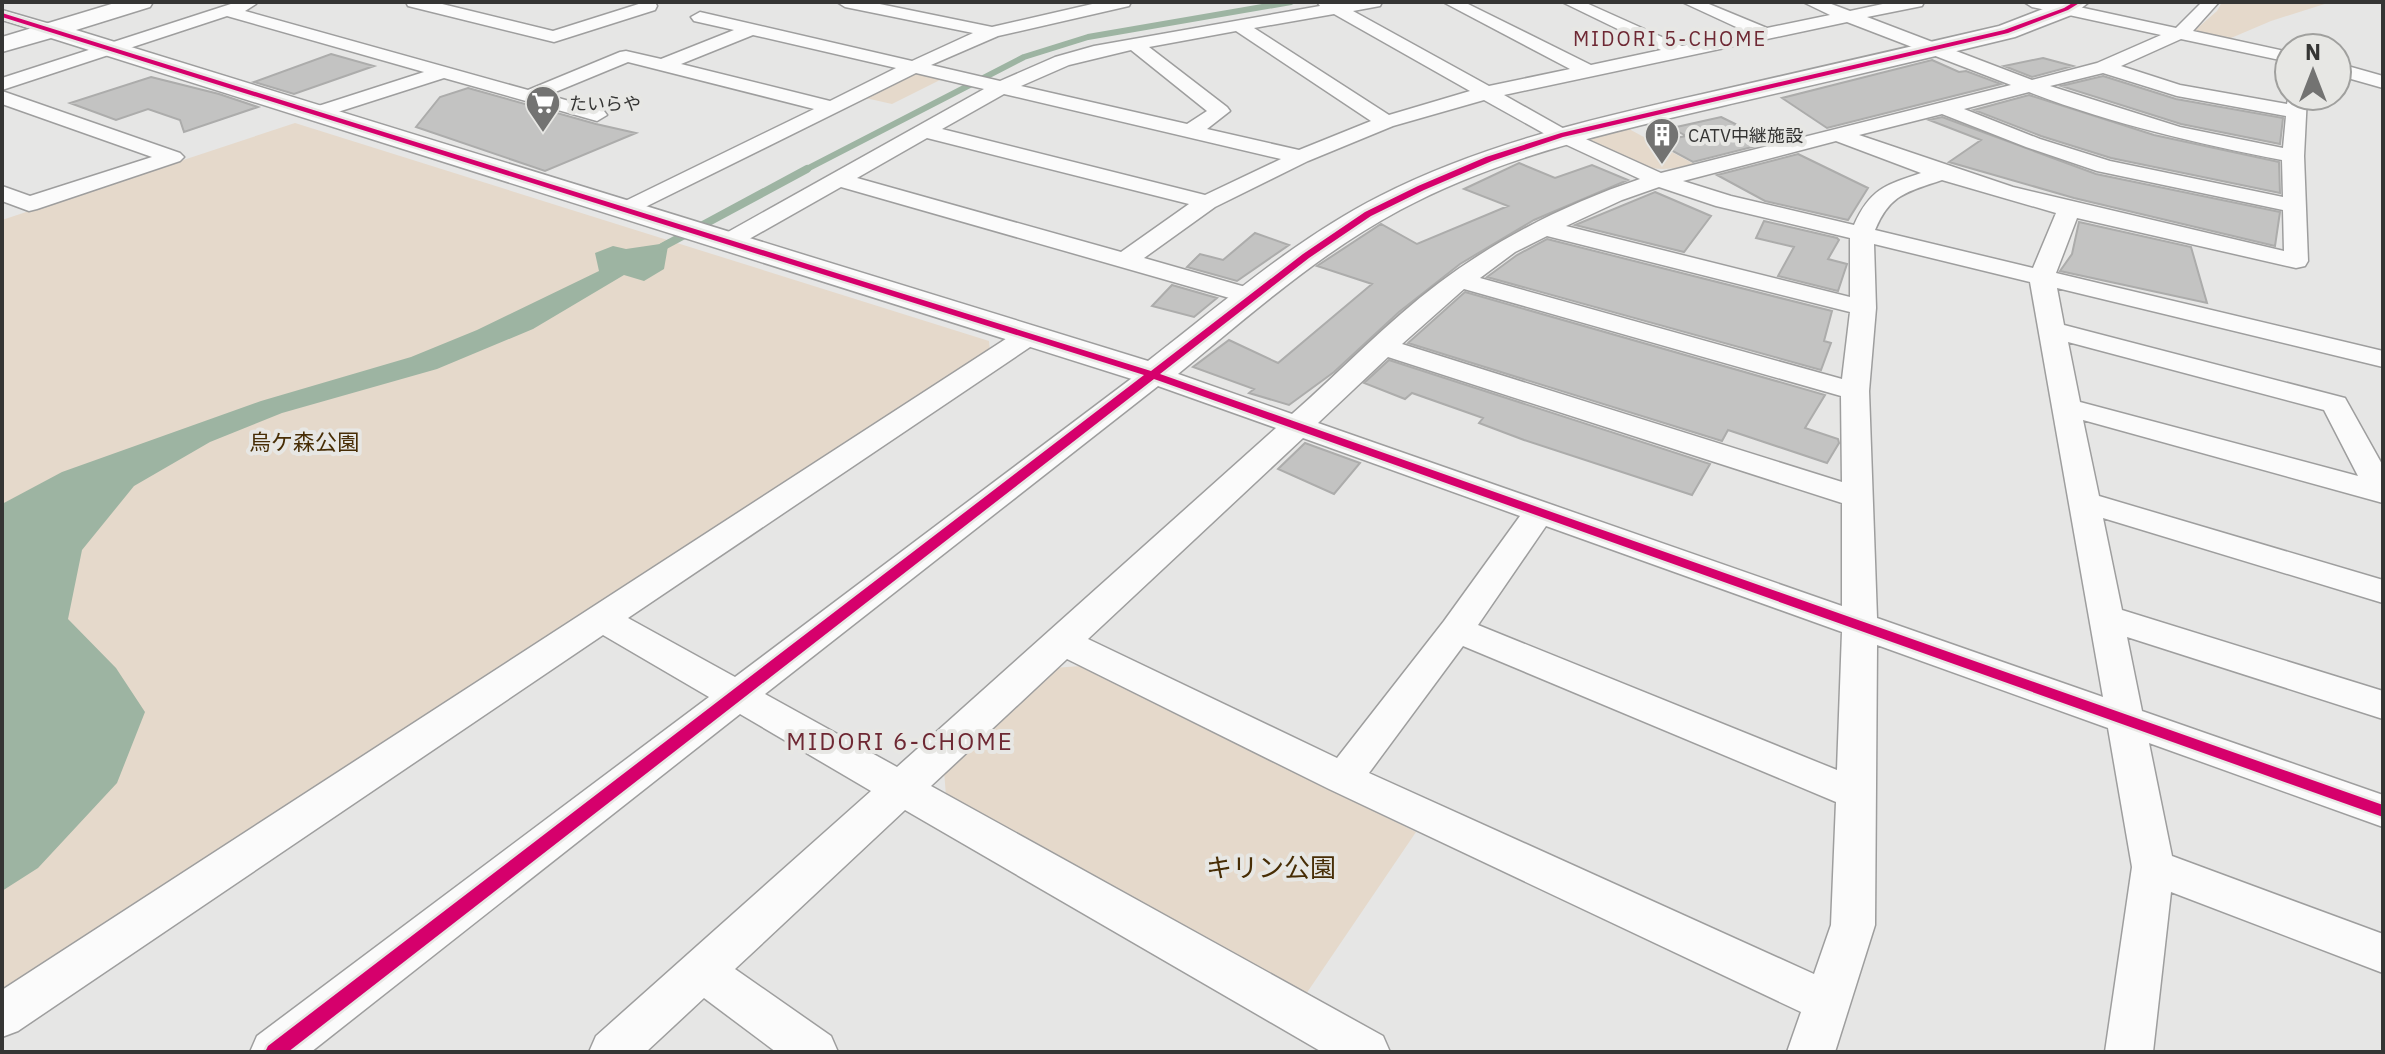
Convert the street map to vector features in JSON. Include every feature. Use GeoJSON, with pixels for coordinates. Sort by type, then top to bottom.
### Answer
{"type":"FeatureCollection","features":[{"type":"Feature","properties":{"kind":"street"},"geometry":{"type":"LineString","coordinates":[[2,8],[23,2]]}},
{"type":"Feature","properties":{"kind":"street"},"geometry":{"type":"LineString","coordinates":[[2,45],[142,2]]}},
{"type":"Feature","properties":{"kind":"street"},"geometry":{"type":"LineString","coordinates":[[2,84],[255,2]]}},
{"type":"Feature","properties":{"kind":"street"},"geometry":{"type":"LineString","coordinates":[[414,2],[554,37],[649,6],[631,2]]}},
{"type":"Feature","properties":{"kind":"street"},"geometry":{"type":"LineString","coordinates":[[845,2],[992,32]]}},
{"type":"Feature","properties":{"kind":"street"},"geometry":{"type":"LineString","coordinates":[[1063,2],[1084,9]]}},
{"type":"Feature","properties":{"kind":"street"},"geometry":{"type":"LineString","coordinates":[[625,210],[911,66],[992,32],[1123,2]]}},
{"type":"Feature","properties":{"kind":"street"},"geometry":{"type":"LineString","coordinates":[[727,242],[1002,87],[1062,61],[1094,51],[1331,6],[1374,2]]}},
{"type":"Feature","properties":{"kind":"street"},"geometry":{"type":"LineString","coordinates":[[1451,2],[1588,71]]}},
{"type":"Feature","properties":{"kind":"street"},"geometry":{"type":"LineString","coordinates":[[1570,2],[1680,52]]}},
{"type":"Feature","properties":{"kind":"street"},"geometry":{"type":"LineString","coordinates":[[1690,2],[1766,34]]}},
{"type":"Feature","properties":{"kind":"street"},"geometry":{"type":"LineString","coordinates":[[1811,2],[2030,86],[2177,133],[2293,156]]}},
{"type":"Feature","properties":{"kind":"street"},"geometry":{"type":"LineString","coordinates":[[1127,259],[1207,202],[1301,157],[1386,122],[1489,92],[1916,2]]}},
{"type":"Feature","properties":{"kind":"street"},"geometry":{"type":"LineString","coordinates":[[2032,2],[2072,6],[2273,53]]}},
{"type":"Feature","properties":{"kind":"street"},"geometry":{"type":"LineString","coordinates":[[613,1052],[1446,290],[1507,247],[1614,195],[1659,180],[2104,67],[2180,33],[2211,2]]}},
{"type":"Feature","properties":{"kind":"street"},"geometry":{"type":"LineString","coordinates":[[1331,6],[1561,135],[1659,180],[1724,201],[2383,359]]}},
{"type":"Feature","properties":{"kind":"street"},"geometry":{"type":"LineString","coordinates":[[274,1052],[1306,256],[1368,214],[1489,159],[1561,135],[2006,32],[2072,6]]}},
{"type":"Feature","properties":{"kind":"street"},"geometry":{"type":"LineString","coordinates":[[725,7],[700,17],[1301,157]]}},
{"type":"Feature","properties":{"kind":"street"},"geometry":{"type":"LineString","coordinates":[[227,11],[597,115]]}},
{"type":"Feature","properties":{"kind":"street"},"geometry":{"type":"LineString","coordinates":[[2,15],[1154,375],[2383,811]]}},
{"type":"Feature","properties":{"kind":"street"},"geometry":{"type":"LineString","coordinates":[[1236,24],[1386,122]]}},
{"type":"Feature","properties":{"kind":"street"},"geometry":{"type":"LineString","coordinates":[[662,65],[752,29]]}},
{"type":"Feature","properties":{"kind":"street"},"geometry":{"type":"LineString","coordinates":[[1136,45],[1220,111],[1190,131]]}},
{"type":"Feature","properties":{"kind":"street"},"geometry":{"type":"LineString","coordinates":[[529,96],[626,56],[830,107]]}},
{"type":"Feature","properties":{"kind":"street"},"geometry":{"type":"LineString","coordinates":[[2104,67],[2177,90],[2273,101]]}},
{"type":"Feature","properties":{"kind":"street"},"geometry":{"type":"LineString","coordinates":[[319,112],[444,72]]}},
{"type":"Feature","properties":{"kind":"street"},"geometry":{"type":"LineString","coordinates":[[2353,74],[2383,82]]}},
{"type":"Feature","properties":{"kind":"street"},"geometry":{"type":"LineString","coordinates":[[2,97],[173,157],[29,204],[2,193]]}},
{"type":"Feature","properties":{"kind":"street"},"geometry":{"type":"LineString","coordinates":[[1942,107],[2033,143],[2105,166],[2295,206]]}},
{"type":"Feature","properties":{"kind":"street"},"geometry":{"type":"LineString","coordinates":[[1836,134],[1938,174],[2069,210],[2296,261],[2293,156],[2296,112]]}},
{"type":"Feature","properties":{"kind":"street"},"geometry":{"type":"LineString","coordinates":[[926,131],[1207,202]]}},
{"type":"Feature","properties":{"kind":"street"},"geometry":{"type":"LineString","coordinates":[[1811,1052],[1825,1001],[1853,925],[1860,626],[1855,391],[1863,308],[1862,234],[1875,203],[1901,187],[1938,174]]}},
{"type":"Feature","properties":{"kind":"street"},"geometry":{"type":"LineString","coordinates":[[840,180],[1254,297]]}},
{"type":"Feature","properties":{"kind":"street"},"geometry":{"type":"LineString","coordinates":[[2069,210],[2042,277],[2153,867],[2129,1052]]}},
{"type":"Feature","properties":{"kind":"street"},"geometry":{"type":"LineString","coordinates":[[1544,228],[1863,308]]}},
{"type":"Feature","properties":{"kind":"street"},"geometry":{"type":"LineString","coordinates":[[1461,280],[1855,391]]}},
{"type":"Feature","properties":{"kind":"street"},"geometry":{"type":"LineString","coordinates":[[2052,330],[2335,404],[2383,493]]}},
{"type":"Feature","properties":{"kind":"street"},"geometry":{"type":"LineString","coordinates":[[2,1016],[1027,337]]}},
{"type":"Feature","properties":{"kind":"street"},"geometry":{"type":"LineString","coordinates":[[1386,348],[1859,498]]}},
{"type":"Feature","properties":{"kind":"street"},"geometry":{"type":"LineString","coordinates":[[2067,407],[2383,493]]}},
{"type":"Feature","properties":{"kind":"street"},"geometry":{"type":"LineString","coordinates":[[2085,502],[2383,592]]}},
{"type":"Feature","properties":{"kind":"street"},"geometry":{"type":"LineString","coordinates":[[1343,778],[1456,630],[1539,512]]}},
{"type":"Feature","properties":{"kind":"street"},"geometry":{"type":"LineString","coordinates":[[2107,618],[2383,705]]}},
{"type":"Feature","properties":{"kind":"street"},"geometry":{"type":"LineString","coordinates":[[602,619],[1366,1052]]}},
{"type":"Feature","properties":{"kind":"street"},"geometry":{"type":"LineString","coordinates":[[1456,630],[1856,794]]}},
{"type":"Feature","properties":{"kind":"street"},"geometry":{"type":"LineString","coordinates":[[1063,642],[1343,778],[1825,1001]]}},
{"type":"Feature","properties":{"kind":"street"},"geometry":{"type":"LineString","coordinates":[[2153,867],[2383,954]]}},
{"type":"Feature","properties":{"kind":"street"},"geometry":{"type":"LineString","coordinates":[[702,971],[814,1052]]}},
{"type":"Feature","properties":{"kind":"green space"},"geometry":{"type":"Polygon","coordinates":[[[2222,2],[2331,2],[2271,21],[2224,41],[2193,32],[2217,11],[2222,2]]]}},
{"type":"Feature","properties":{"kind":"green space"},"geometry":{"type":"Polygon","coordinates":[[[920,73],[942,79],[892,104],[861,97],[905,75],[920,73]]]}},
{"type":"Feature","properties":{"kind":"green space","name":"烏ケ森公園"},"geometry":{"type":"Polygon","coordinates":[[[295,123],[989,341],[990,351],[2,1001],[2,220],[295,123]]]}},
{"type":"Feature","properties":{"kind":"green space"},"geometry":{"type":"Polygon","coordinates":[[[1629,129],[1694,164],[1664,169],[1641,166],[1591,144],[1591,138],[1629,129]]]}},
{"type":"Feature","properties":{"kind":"green space","name":"キリン公園"},"geometry":{"type":"Polygon","coordinates":[[[1081,666],[1416,832],[1304,997],[946,796],[944,771],[1053,668],[1081,666]]]}},
{"type":"Feature","properties":{"kind":"shaded area"},"geometry":{"type":"Polygon","coordinates":[[[669,239],[675,241],[668,246],[664,269],[644,281],[624,275],[533,329],[437,369],[282,413],[210,442],[134,486],[82,550],[68,619],[116,668],[145,712],[117,783],[38,868],[2,891],[2,504],[62,472],[261,401],[411,357],[477,330],[599,271],[595,253],[613,246],[626,249],[660,244],[669,239]]]}},
{"type":"Feature","properties":{"kind":"building"},"geometry":{"type":"Polygon","coordinates":[[[331,54],[374,66],[294,94],[254,82],[331,54]]]}},
{"type":"Feature","properties":{"kind":"building"},"geometry":{"type":"Polygon","coordinates":[[[2043,58],[2073,66],[2032,77],[2004,66],[2043,58]]]}},
{"type":"Feature","properties":{"kind":"building"},"geometry":{"type":"Polygon","coordinates":[[[1932,60],[1959,72],[1966,71],[2001,84],[1827,128],[1782,98],[1932,60]]]}},
{"type":"Feature","properties":{"kind":"building"},"geometry":{"type":"Polygon","coordinates":[[[2103,76],[2176,99],[2283,118],[2280,144],[2181,124],[2061,86],[2103,76]]]}},
{"type":"Feature","properties":{"kind":"building"},"geometry":{"type":"Polygon","coordinates":[[[151,77],[258,107],[184,132],[180,120],[148,109],[116,120],[70,103],[151,77]]]}},
{"type":"Feature","properties":{"kind":"building"},"geometry":{"type":"Polygon","coordinates":[[[468,88],[636,133],[545,171],[416,127],[440,97],[468,88]]]}},
{"type":"Feature","properties":{"kind":"building"},"geometry":{"type":"Polygon","coordinates":[[[2029,95],[2154,135],[2279,162],[2280,193],[2111,158],[1974,110],[2029,95]]]}},
{"type":"Feature","properties":{"kind":"building"},"geometry":{"type":"Polygon","coordinates":[[[1721,117],[1772,142],[1693,162],[1656,142],[1686,136],[1672,128],[1721,117]]]}},
{"type":"Feature","properties":{"kind":"building"},"geometry":{"type":"Polygon","coordinates":[[[1942,117],[2096,174],[2280,212],[2275,246],[2074,198],[1949,162],[1981,140],[1929,120],[1942,117]]]}},
{"type":"Feature","properties":{"kind":"building"},"geometry":{"type":"Polygon","coordinates":[[[1798,154],[1868,188],[1848,220],[1765,201],[1717,175],[1798,154]]]}},
{"type":"Feature","properties":{"kind":"building"},"geometry":{"type":"Polygon","coordinates":[[[1519,163],[1555,178],[1592,165],[1628,180],[1534,220],[1460,264],[1399,312],[1334,372],[1289,405],[1249,393],[1254,389],[1193,367],[1229,340],[1278,363],[1372,284],[1317,266],[1381,224],[1417,244],[1508,206],[1464,189],[1519,163]]]}},
{"type":"Feature","properties":{"kind":"building"},"geometry":{"type":"Polygon","coordinates":[[[1655,192],[1711,216],[1684,252],[1575,225],[1655,192]]]}},
{"type":"Feature","properties":{"kind":"building"},"geometry":{"type":"Polygon","coordinates":[[[1764,221],[1837,238],[1839,240],[1828,259],[1847,264],[1838,291],[1778,276],[1794,247],[1756,238],[1764,221]]]}},
{"type":"Feature","properties":{"kind":"building"},"geometry":{"type":"Polygon","coordinates":[[[2079,222],[2191,247],[2207,303],[2060,271],[2072,254],[2079,222]]]}},
{"type":"Feature","properties":{"kind":"building"},"geometry":{"type":"Polygon","coordinates":[[[1255,233],[1289,245],[1237,281],[1187,267],[1200,254],[1223,260],[1255,233]]]}},
{"type":"Feature","properties":{"kind":"building"},"geometry":{"type":"Polygon","coordinates":[[[1547,239],[1832,311],[1824,341],[1831,343],[1821,370],[1487,277],[1517,255],[1547,239]]]}},
{"type":"Feature","properties":{"kind":"building"},"geometry":{"type":"Polygon","coordinates":[[[1172,285],[1217,298],[1194,317],[1152,306],[1172,285]]]}},
{"type":"Feature","properties":{"kind":"building"},"geometry":{"type":"Polygon","coordinates":[[[1465,292],[1825,395],[1805,428],[1838,439],[1839,443],[1827,463],[1728,430],[1722,441],[1408,343],[1465,292]]]}},
{"type":"Feature","properties":{"kind":"building"},"geometry":{"type":"Polygon","coordinates":[[[1389,360],[1710,464],[1692,495],[1524,440],[1479,423],[1483,418],[1412,393],[1405,399],[1364,383],[1389,360]]]}},
{"type":"Feature","properties":{"kind":"building"},"geometry":{"type":"Polygon","coordinates":[[[1305,443],[1360,463],[1334,494],[1278,469],[1305,443]]]}},
{"type":"Feature","properties":{"kind":"waterway"},"geometry":{"type":"LineString","coordinates":[[803,171],[1024,57],[1088,37],[1291,2]]}},
{"type":"Feature","properties":{"kind":"waterway"},"geometry":{"type":"LineString","coordinates":[[662,247],[807,169]]}},
{"type":"Feature","properties":{"kind":"cycle path"},"geometry":{"type":"LineString","coordinates":[[274,1052],[1306,256],[1368,214],[1489,159],[1561,135],[2006,32],[2078,2]]}},
{"type":"Feature","properties":{"kind":"cycle path"},"geometry":{"type":"LineString","coordinates":[[2,15],[1154,375],[2383,811]]}},
{"type":"Feature","properties":{"kind":"place","name":"たいらや"},"geometry":{"type":"Point","coordinates":[543,134]}},
{"type":"Feature","properties":{"kind":"place","name":"CATV中継施設"},"geometry":{"type":"Point","coordinates":[1662,166]}},
{"type":"Feature","properties":{"kind":"district","name":"MIDORI 5-CHOME"},"geometry":{"type":"Point","coordinates":[1670,38]}},
{"type":"Feature","properties":{"kind":"district","name":"MIDORI 6-CHOME"},"geometry":{"type":"Point","coordinates":[900,741]}}]}
